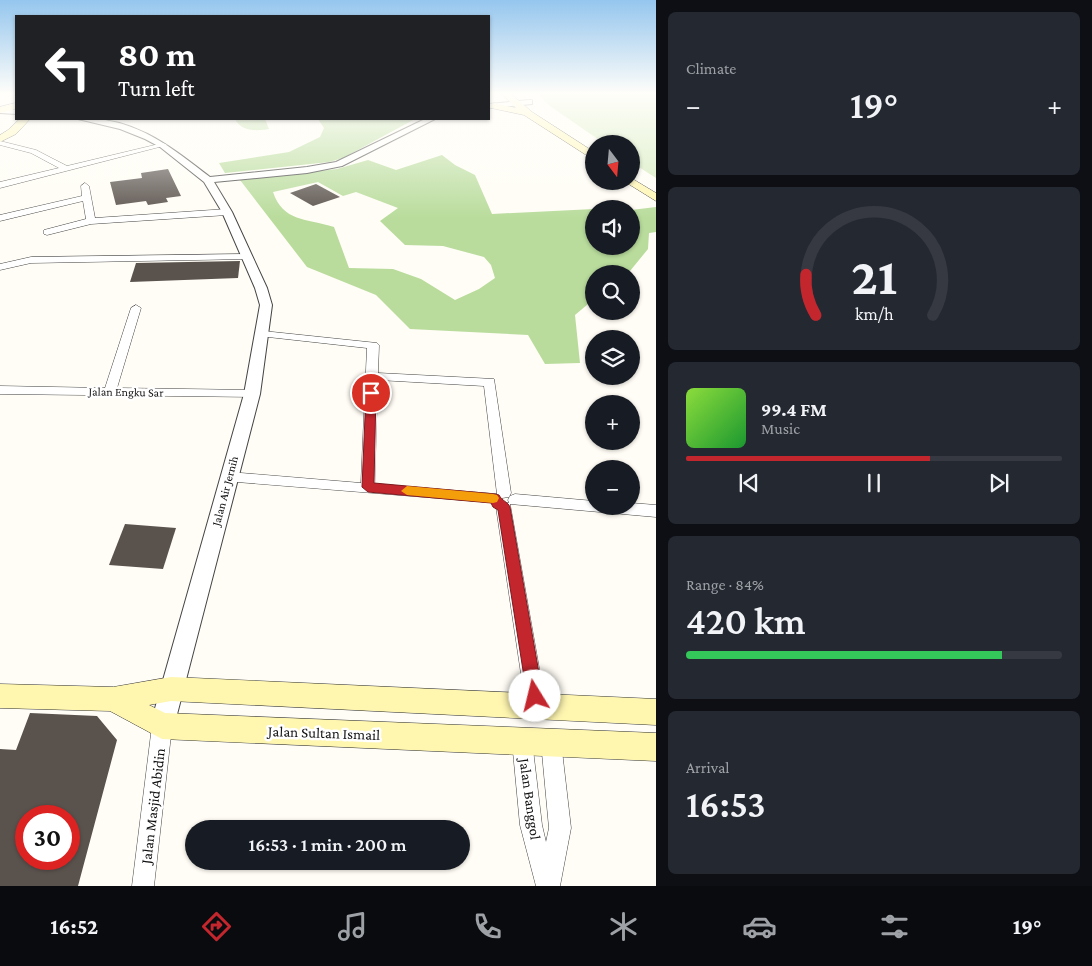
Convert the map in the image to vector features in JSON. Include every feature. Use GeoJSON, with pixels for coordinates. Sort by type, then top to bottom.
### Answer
{"type":"FeatureCollection","features":[{"type":"Feature","properties":{"kind":"main road"},"geometry":{"type":"LineString","coordinates":[[562,135],[585,150]]}},
{"type":"Feature","properties":{"kind":"main road"},"geometry":{"type":"LineString","coordinates":[[640,175],[656,185]]}},
{"type":"Feature","properties":{"kind":"main road"},"geometry":{"type":"LineString","coordinates":[[640,186],[656,198]]}},
{"type":"Feature","properties":{"kind":"main road"},"geometry":{"type":"LineString","coordinates":[[113,699],[171,689],[656,712]]}},
{"type":"Feature","properties":{"kind":"main road","name":"Jalan Sultan Ismail"},"geometry":{"type":"LineString","coordinates":[[0,696],[113,699],[162,726],[656,747]]}},
{"type":"Feature","properties":{"kind":"street","name":"Jalan Air Jernih"},"geometry":{"type":"LineString","coordinates":[[141,135],[163,145],[208,180],[227,212],[247,257],[264,297],[266,312],[252,394],[162,726]]}},
{"type":"Feature","properties":{"kind":"street"},"geometry":{"type":"LineString","coordinates":[[208,180],[307,170],[339,164],[398,135]]}},
{"type":"Feature","properties":{"kind":"street"},"geometry":{"type":"LineString","coordinates":[[0,142],[33,150],[64,168]]}},
{"type":"Feature","properties":{"kind":"street"},"geometry":{"type":"LineString","coordinates":[[0,151],[12,145]]}},
{"type":"Feature","properties":{"kind":"street"},"geometry":{"type":"LineString","coordinates":[[0,185],[163,145]]}},
{"type":"Feature","properties":{"kind":"street"},"geometry":{"type":"LineString","coordinates":[[85,186],[91,221]]}},
{"type":"Feature","properties":{"kind":"street"},"geometry":{"type":"LineString","coordinates":[[0,218],[87,197]]}},
{"type":"Feature","properties":{"kind":"street"},"geometry":{"type":"LineString","coordinates":[[48,232],[91,221],[227,212]]}},
{"type":"Feature","properties":{"kind":"street"},"geometry":{"type":"LineString","coordinates":[[0,267],[31,260],[247,257]]}},
{"type":"Feature","properties":{"kind":"street"},"geometry":{"type":"LineString","coordinates":[[110,391],[136,308]]}},
{"type":"Feature","properties":{"kind":"street"},"geometry":{"type":"LineString","coordinates":[[263,334],[373,345],[368,487]]}},
{"type":"Feature","properties":{"kind":"street"},"geometry":{"type":"LineString","coordinates":[[372,376],[490,382],[504,500],[536,707]]}},
{"type":"Feature","properties":{"kind":"street","name":"Jalan Engku Sar"},"geometry":{"type":"LineString","coordinates":[[0,390],[252,394]]}},
{"type":"Feature","properties":{"kind":"street"},"geometry":{"type":"LineString","coordinates":[[229,477],[656,511]]}},
{"type":"Feature","properties":{"kind":"street","name":"Jalan Masjid Abidin"},"geometry":{"type":"LineString","coordinates":[[143,886],[162,726]]}},
{"type":"Feature","properties":{"kind":"street","name":"Jalan Banggol"},"geometry":{"type":"LineString","coordinates":[[522,741],[531,825],[548,886]]}},
{"type":"Feature","properties":{"kind":"street","name":"Jalan Banggol"},"geometry":{"type":"LineString","coordinates":[[548,886],[560,828],[551,742]]}},
{"type":"Feature","properties":{"kind":"green space"},"geometry":{"type":"Polygon","coordinates":[[[321,135],[385,135],[343,158],[329,162],[225,173],[219,163],[289,152],[321,135]]]}},
{"type":"Feature","properties":{"kind":"green space"},"geometry":{"type":"Polygon","coordinates":[[[640,135],[656,135],[656,178],[640,168],[640,135]]]}},
{"type":"Feature","properties":{"kind":"green space"},"geometry":{"type":"Polygon","coordinates":[[[442,155],[455,165],[475,175],[492,214],[585,209],[585,255],[640,255],[640,209],[656,207],[656,232],[649,233],[648,249],[635,265],[585,265],[585,307],[575,315],[580,363],[545,364],[528,335],[410,329],[376,295],[307,267],[240,180],[337,169],[368,160],[396,170],[442,155]],[[318,182],[273,192],[277,202],[289,214],[334,227],[349,268],[393,269],[421,279],[455,300],[479,289],[495,278],[491,265],[484,257],[443,246],[405,245],[380,221],[398,208],[356,192],[343,196],[318,182]]]}},
{"type":"Feature","properties":{"kind":"building"},"geometry":{"type":"Polygon","coordinates":[[[168,169],[181,196],[166,198],[168,202],[148,205],[146,201],[116,205],[110,182],[142,178],[141,173],[168,169]]]}},
{"type":"Feature","properties":{"kind":"building"},"geometry":{"type":"Polygon","coordinates":[[[316,184],[340,197],[313,206],[290,193],[316,184]]]}},
{"type":"Feature","properties":{"kind":"building"},"geometry":{"type":"Polygon","coordinates":[[[240,261],[238,278],[130,282],[136,263],[240,261]]]}},
{"type":"Feature","properties":{"kind":"building"},"geometry":{"type":"Polygon","coordinates":[[[125,524],[176,528],[163,569],[109,565],[125,524]]]}},
{"type":"Feature","properties":{"kind":"building"},"geometry":{"type":"Polygon","coordinates":[[[30,713],[97,716],[117,740],[78,886],[0,886],[0,749],[16,750],[30,713]]]}},
{"type":"Feature","properties":{"kind":"slow traffic"},"geometry":{"type":"LineString","coordinates":[[407,491],[493,498]]}},
{"type":"Feature","properties":{"kind":"route"},"geometry":{"type":"LineString","coordinates":[[371,393],[368,487],[495,498],[498,504],[504,507],[535,696]]}}]}
